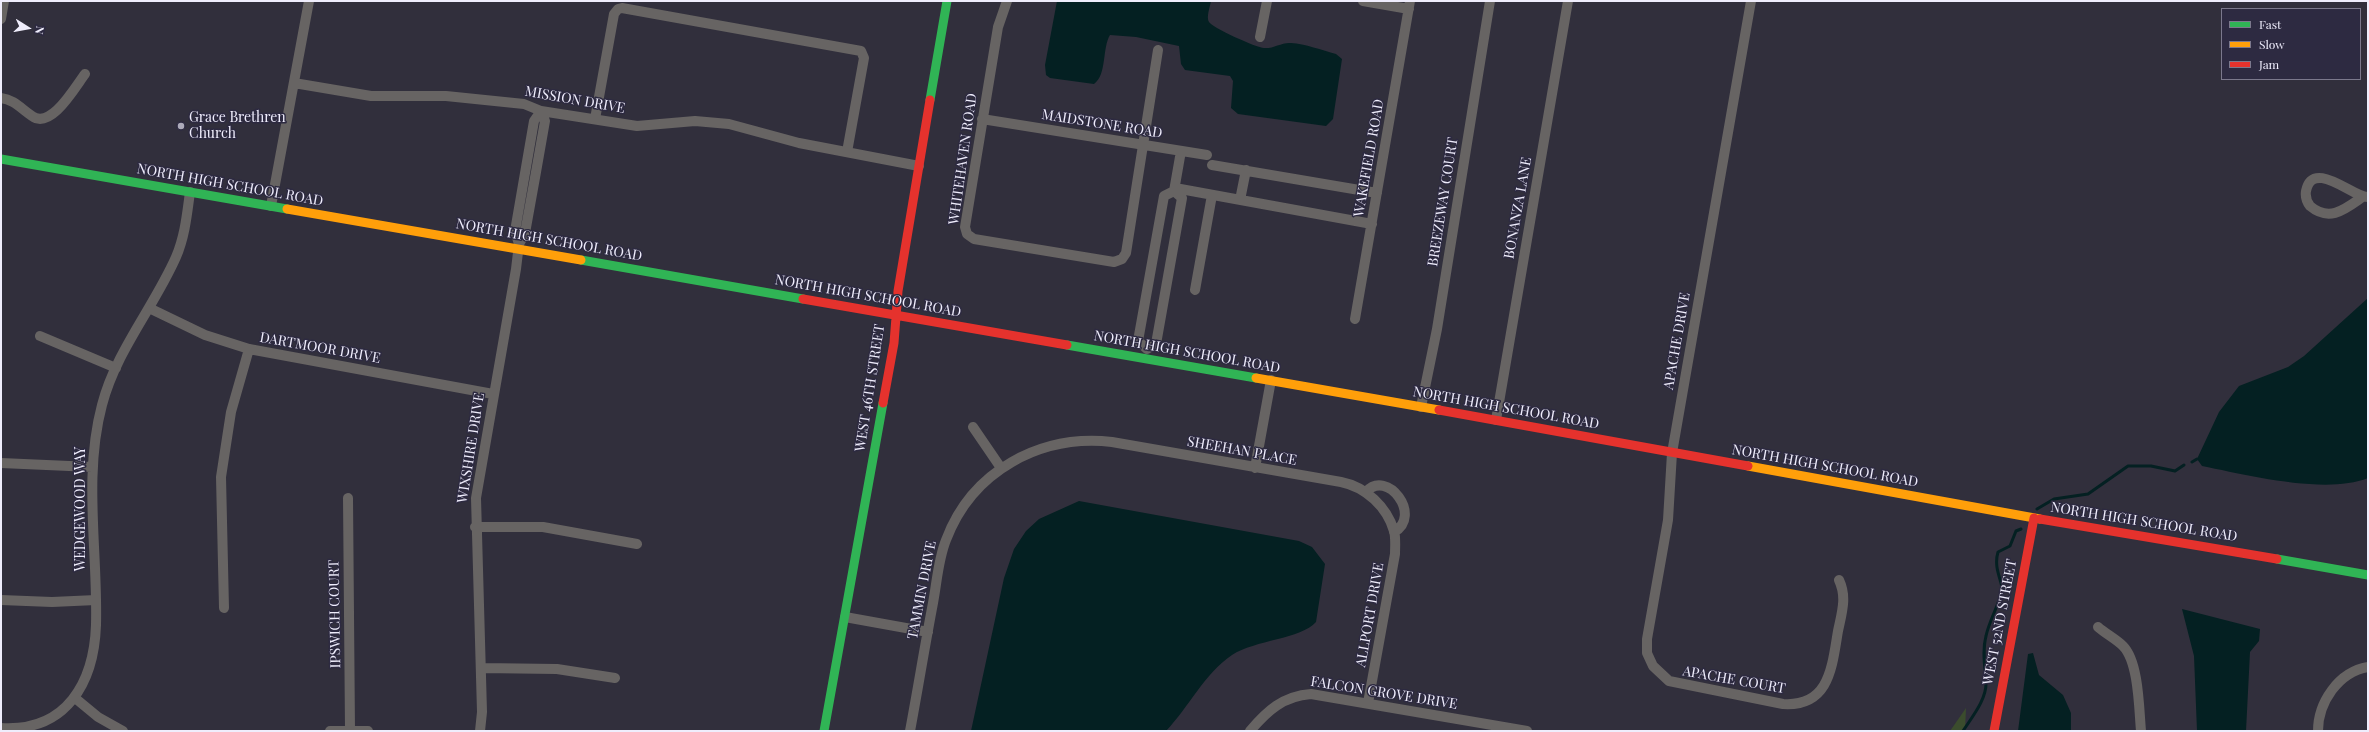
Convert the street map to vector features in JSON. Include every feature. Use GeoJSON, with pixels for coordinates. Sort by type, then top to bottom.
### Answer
{"type":"FeatureCollection","features":[{"type":"Feature","properties":{"kind":"street"},"geometry":{"type":"LineString","coordinates":[[1,19],[4,1]]}},
{"type":"Feature","properties":{"kind":"street"},"geometry":{"type":"LineString","coordinates":[[272,206],[309,1]]}},
{"type":"Feature","properties":{"kind":"street","name":"WEST 46TH STREET"},"geometry":{"type":"LineString","coordinates":[[824,731],[894,343],[898,291],[947,1]]}},
{"type":"Feature","properties":{"kind":"street"},"geometry":{"type":"LineString","coordinates":[[1260,37],[1267,1]]}},
{"type":"Feature","properties":{"kind":"street"},"geometry":{"type":"LineString","coordinates":[[1363,1],[1409,5]]}},
{"type":"Feature","properties":{"kind":"street","name":"BREEZEWAY COURT"},"geometry":{"type":"LineString","coordinates":[[1421,407],[1437,329],[1490,1]]}},
{"type":"Feature","properties":{"kind":"street","name":"BONANZA LANE"},"geometry":{"type":"LineString","coordinates":[[1496,420],[1568,1]]}},
{"type":"Feature","properties":{"kind":"street","name":"APACHE DRIVE"},"geometry":{"type":"LineString","coordinates":[[1667,680],[1653,666],[1646,644],[1668,515],[1672,453],[1751,1]]}},
{"type":"Feature","properties":{"kind":"street","name":"WHITEHAVEN ROAD"},"geometry":{"type":"LineString","coordinates":[[1004,2],[998,27],[982,119],[965,227],[967,234],[974,239],[1114,262],[1122,259],[1126,253],[1144,145]]}},
{"type":"Feature","properties":{"kind":"street","name":"WAKEFIELD ROAD"},"geometry":{"type":"LineString","coordinates":[[1355,319],[1409,5]]}},
{"type":"Feature","properties":{"kind":"street"},"geometry":{"type":"LineString","coordinates":[[595,119],[614,14],[618,9],[622,8],[861,51],[864,58],[847,152]]}},
{"type":"Feature","properties":{"kind":"street"},"geometry":{"type":"LineString","coordinates":[[1144,145],[1158,50]]}},
{"type":"Feature","properties":{"kind":"street"},"geometry":{"type":"LineString","coordinates":[[1,98],[13,101],[35,118],[45,120],[53,115],[86,74]]}},
{"type":"Feature","properties":{"kind":"street","name":"MISSION DRIVE"},"geometry":{"type":"LineString","coordinates":[[294,83],[371,96],[446,96],[524,104],[541,111],[637,126],[695,121],[729,124],[799,143],[919,166]]}},
{"type":"Feature","properties":{"kind":"street","name":"WIXSHIRE DRIVE"},"geometry":{"type":"LineString","coordinates":[[480,731],[482,712],[475,527],[479,472],[518,247],[515,231],[534,120],[541,111]]}},
{"type":"Feature","properties":{"kind":"street","name":"MAIDSTONE ROAD"},"geometry":{"type":"LineString","coordinates":[[982,119],[1181,151]]}},
{"type":"Feature","properties":{"kind":"street"},"geometry":{"type":"LineString","coordinates":[[1174,190],[1181,151],[1207,155]]}},
{"type":"Feature","properties":{"kind":"street","name":"NORTH HIGH SCHOOL ROAD"},"geometry":{"type":"LineString","coordinates":[[1,159],[518,247],[1145,360],[1271,380],[1496,420],[2034,518],[2368,575]]}},
{"type":"Feature","properties":{"kind":"street"},"geometry":{"type":"LineString","coordinates":[[1212,165],[1377,193]]}},
{"type":"Feature","properties":{"kind":"street"},"geometry":{"type":"LineString","coordinates":[[1240,200],[1246,170]]}},
{"type":"Feature","properties":{"kind":"street"},"geometry":{"type":"LineString","coordinates":[[2326,179],[2336,181],[2364,198],[2339,214],[2331,215],[2319,212],[2310,206],[2306,193],[2308,186],[2312,181],[2326,179]]}},
{"type":"Feature","properties":{"kind":"street"},"geometry":{"type":"LineString","coordinates":[[1147,348],[1156,344],[1182,198],[1174,190]]}},
{"type":"Feature","properties":{"kind":"street"},"geometry":{"type":"LineString","coordinates":[[1147,348],[1138,341],[1164,196],[1174,190],[1212,195],[1372,224]]}},
{"type":"Feature","properties":{"kind":"street","name":"WEDGEWOOD WAY"},"geometry":{"type":"LineString","coordinates":[[1,728],[18,728],[40,723],[56,716],[75,698],[84,684],[92,658],[96,632],[92,467],[102,405],[116,368],[177,253],[185,226],[190,192]]}},
{"type":"Feature","properties":{"kind":"street"},"geometry":{"type":"LineString","coordinates":[[1195,290],[1212,195]]}},
{"type":"Feature","properties":{"kind":"street"},"geometry":{"type":"LineString","coordinates":[[1151,270],[1169,273]]}},
{"type":"Feature","properties":{"kind":"street","name":"DARTMOOR DRIVE"},"geometry":{"type":"LineString","coordinates":[[149,308],[205,335],[249,349],[493,394]]}},
{"type":"Feature","properties":{"kind":"street"},"geometry":{"type":"LineString","coordinates":[[40,336],[116,368]]}},
{"type":"Feature","properties":{"kind":"street"},"geometry":{"type":"LineString","coordinates":[[1145,360],[1147,348]]}},
{"type":"Feature","properties":{"kind":"street"},"geometry":{"type":"LineString","coordinates":[[224,608],[220,498],[222,464],[231,412],[249,349]]}},
{"type":"Feature","properties":{"kind":"street"},"geometry":{"type":"LineString","coordinates":[[1256,468],[1271,380]]}},
{"type":"Feature","properties":{"kind":"street"},"geometry":{"type":"LineString","coordinates":[[973,427],[1001,468]]}},
{"type":"Feature","properties":{"kind":"street","name":"TAMMIN DRIVE"},"geometry":{"type":"LineString","coordinates":[[910,731],[943,549],[951,529],[974,493],[1001,468],[1029,453],[1054,444],[1084,441],[1111,442]]}},
{"type":"Feature","properties":{"kind":"street","name":"SHEEHAN PLACE"},"geometry":{"type":"LineString","coordinates":[[1111,442],[1344,482],[1366,492],[1378,503],[1388,518]]}},
{"type":"Feature","properties":{"kind":"street"},"geometry":{"type":"LineString","coordinates":[[1,463],[92,467]]}},
{"type":"Feature","properties":{"kind":"street"},"geometry":{"type":"LineString","coordinates":[[1366,492],[1373,486],[1387,487],[1400,498],[1404,509],[1404,521],[1394,532]]}},
{"type":"Feature","properties":{"kind":"street","name":"IPSWICH COURT"},"geometry":{"type":"LineString","coordinates":[[348,498],[350,730]]}},
{"type":"Feature","properties":{"kind":"street","name":"ALLPORT DRIVE"},"geometry":{"type":"LineString","coordinates":[[1368,703],[1395,554],[1394,532],[1388,518]]}},
{"type":"Feature","properties":{"kind":"street","name":"WEST 52ND STREET"},"geometry":{"type":"LineString","coordinates":[[1994,731],[2034,518]]}},
{"type":"Feature","properties":{"kind":"street"},"geometry":{"type":"LineString","coordinates":[[475,527],[542,527],[637,544]]}},
{"type":"Feature","properties":{"kind":"street","name":"APACHE COURT"},"geometry":{"type":"LineString","coordinates":[[1667,680],[1678,685],[1783,704],[1795,704],[1810,699],[1823,688],[1831,671],[1845,595],[1839,580]]}},
{"type":"Feature","properties":{"kind":"street"},"geometry":{"type":"LineString","coordinates":[[1,600],[52,602],[96,600]]}},
{"type":"Feature","properties":{"kind":"street"},"geometry":{"type":"LineString","coordinates":[[845,617],[928,632]]}},
{"type":"Feature","properties":{"kind":"street"},"geometry":{"type":"LineString","coordinates":[[2098,628],[2124,647],[2134,669],[2138,691],[2141,731]]}},
{"type":"Feature","properties":{"kind":"street"},"geometry":{"type":"LineString","coordinates":[[2318,731],[2320,714],[2330,693],[2345,677],[2368,667]]}},
{"type":"Feature","properties":{"kind":"street"},"geometry":{"type":"LineString","coordinates":[[480,668],[557,669],[615,678]]}},
{"type":"Feature","properties":{"kind":"street","name":"FALCON GROVE DRIVE"},"geometry":{"type":"LineString","coordinates":[[1250,731],[1274,706],[1297,696],[1319,695],[1527,731]]}},
{"type":"Feature","properties":{"kind":"street"},"geometry":{"type":"LineString","coordinates":[[75,698],[98,718],[123,731]]}},
{"type":"Feature","properties":{"kind":"street"},"geometry":{"type":"LineString","coordinates":[[330,731],[368,731]]}},
{"type":"Feature","properties":{"kind":"green space"},"geometry":{"type":"Polygon","coordinates":[[[1966,708],[1965,731],[1950,731],[1966,708]]]}},
{"type":"Feature","properties":{"kind":"shaded area"},"geometry":{"type":"Polygon","coordinates":[[[1057,1],[1211,1],[1208,15],[1209,22],[1217,28],[1244,41],[1264,48],[1271,48],[1288,43],[1296,44],[1314,47],[1336,54],[1342,59],[1333,119],[1326,126],[1238,114],[1231,108],[1233,81],[1230,76],[1185,70],[1181,64],[1179,46],[1136,37],[1110,35],[1106,47],[1103,68],[1098,80],[1094,84],[1050,78],[1046,75],[1045,65],[1057,1]]]}},
{"type":"Feature","properties":{"kind":"shaded area"},"geometry":{"type":"Polygon","coordinates":[[[2368,298],[2368,478],[2351,483],[2331,485],[2309,484],[2286,482],[2202,466],[2197,459],[2219,412],[2239,386],[2288,367],[2304,356],[2368,298]]]}},
{"type":"Feature","properties":{"kind":"shaded area"},"geometry":{"type":"Polygon","coordinates":[[[1079,501],[1299,541],[1312,547],[1325,564],[1316,622],[1309,628],[1300,632],[1253,646],[1232,655],[1205,681],[1166,731],[971,731],[1004,578],[1014,549],[1026,531],[1039,519],[1079,501]]]}},
{"type":"Feature","properties":{"kind":"shaded area"},"geometry":{"type":"Polygon","coordinates":[[[2182,609],[2260,629],[2259,641],[2250,652],[2246,731],[2197,731],[2194,656],[2182,609]]]}},
{"type":"Feature","properties":{"kind":"shaded area"},"geometry":{"type":"Polygon","coordinates":[[[2033,653],[2039,675],[2063,695],[2071,713],[2071,731],[2018,731],[2028,654],[2033,653]]]}},
{"type":"Feature","properties":{"kind":"waterway"},"geometry":{"type":"LineString","coordinates":[[2192,462],[2197,459]]}},
{"type":"Feature","properties":{"kind":"waterway"},"geometry":{"type":"LineString","coordinates":[[2037,509],[2054,499],[2088,494],[2128,466],[2151,466],[2175,471],[2184,465]]}},
{"type":"Feature","properties":{"kind":"waterway"},"geometry":{"type":"LineString","coordinates":[[1963,731],[1982,701],[1986,688],[1984,653],[1985,642],[1987,630],[2002,590],[1997,569],[1998,552],[2010,546],[2016,531],[2021,529]]}},
{"type":"Feature","properties":{"kind":"traffic: fast"},"geometry":{"type":"LineString","coordinates":[[930,100],[947,1]]}},
{"type":"Feature","properties":{"kind":"traffic: fast"},"geometry":{"type":"LineString","coordinates":[[1,159],[287,209]]}},
{"type":"Feature","properties":{"kind":"traffic: fast"},"geometry":{"type":"LineString","coordinates":[[581,260],[803,299]]}},
{"type":"Feature","properties":{"kind":"traffic: fast"},"geometry":{"type":"LineString","coordinates":[[1067,345],[1256,378]]}},
{"type":"Feature","properties":{"kind":"traffic: fast"},"geometry":{"type":"LineString","coordinates":[[824,731],[883,403]]}},
{"type":"Feature","properties":{"kind":"traffic: fast"},"geometry":{"type":"LineString","coordinates":[[2277,559],[2368,575]]}},
{"type":"Feature","properties":{"kind":"traffic: slow"},"geometry":{"type":"LineString","coordinates":[[287,209],[581,260]]}},
{"type":"Feature","properties":{"kind":"traffic: slow"},"geometry":{"type":"LineString","coordinates":[[1256,378],[1439,410]]}},
{"type":"Feature","properties":{"kind":"traffic: slow"},"geometry":{"type":"LineString","coordinates":[[1748,466],[2040,519]]}},
{"type":"Feature","properties":{"kind":"traffic: jam"},"geometry":{"type":"LineString","coordinates":[[883,403],[894,343],[898,291],[930,100]]}},
{"type":"Feature","properties":{"kind":"traffic: jam"},"geometry":{"type":"LineString","coordinates":[[803,299],[1067,345]]}},
{"type":"Feature","properties":{"kind":"traffic: jam"},"geometry":{"type":"LineString","coordinates":[[1439,410],[1748,466]]}},
{"type":"Feature","properties":{"kind":"traffic: jam"},"geometry":{"type":"LineString","coordinates":[[1994,731],[2034,518]]}},
{"type":"Feature","properties":{"kind":"traffic: jam"},"geometry":{"type":"LineString","coordinates":[[2040,519],[2277,559]]}},
{"type":"Feature","properties":{"kind":"place","name":"Grace Brethren Church"},"geometry":{"type":"Point","coordinates":[181,126]}}]}
